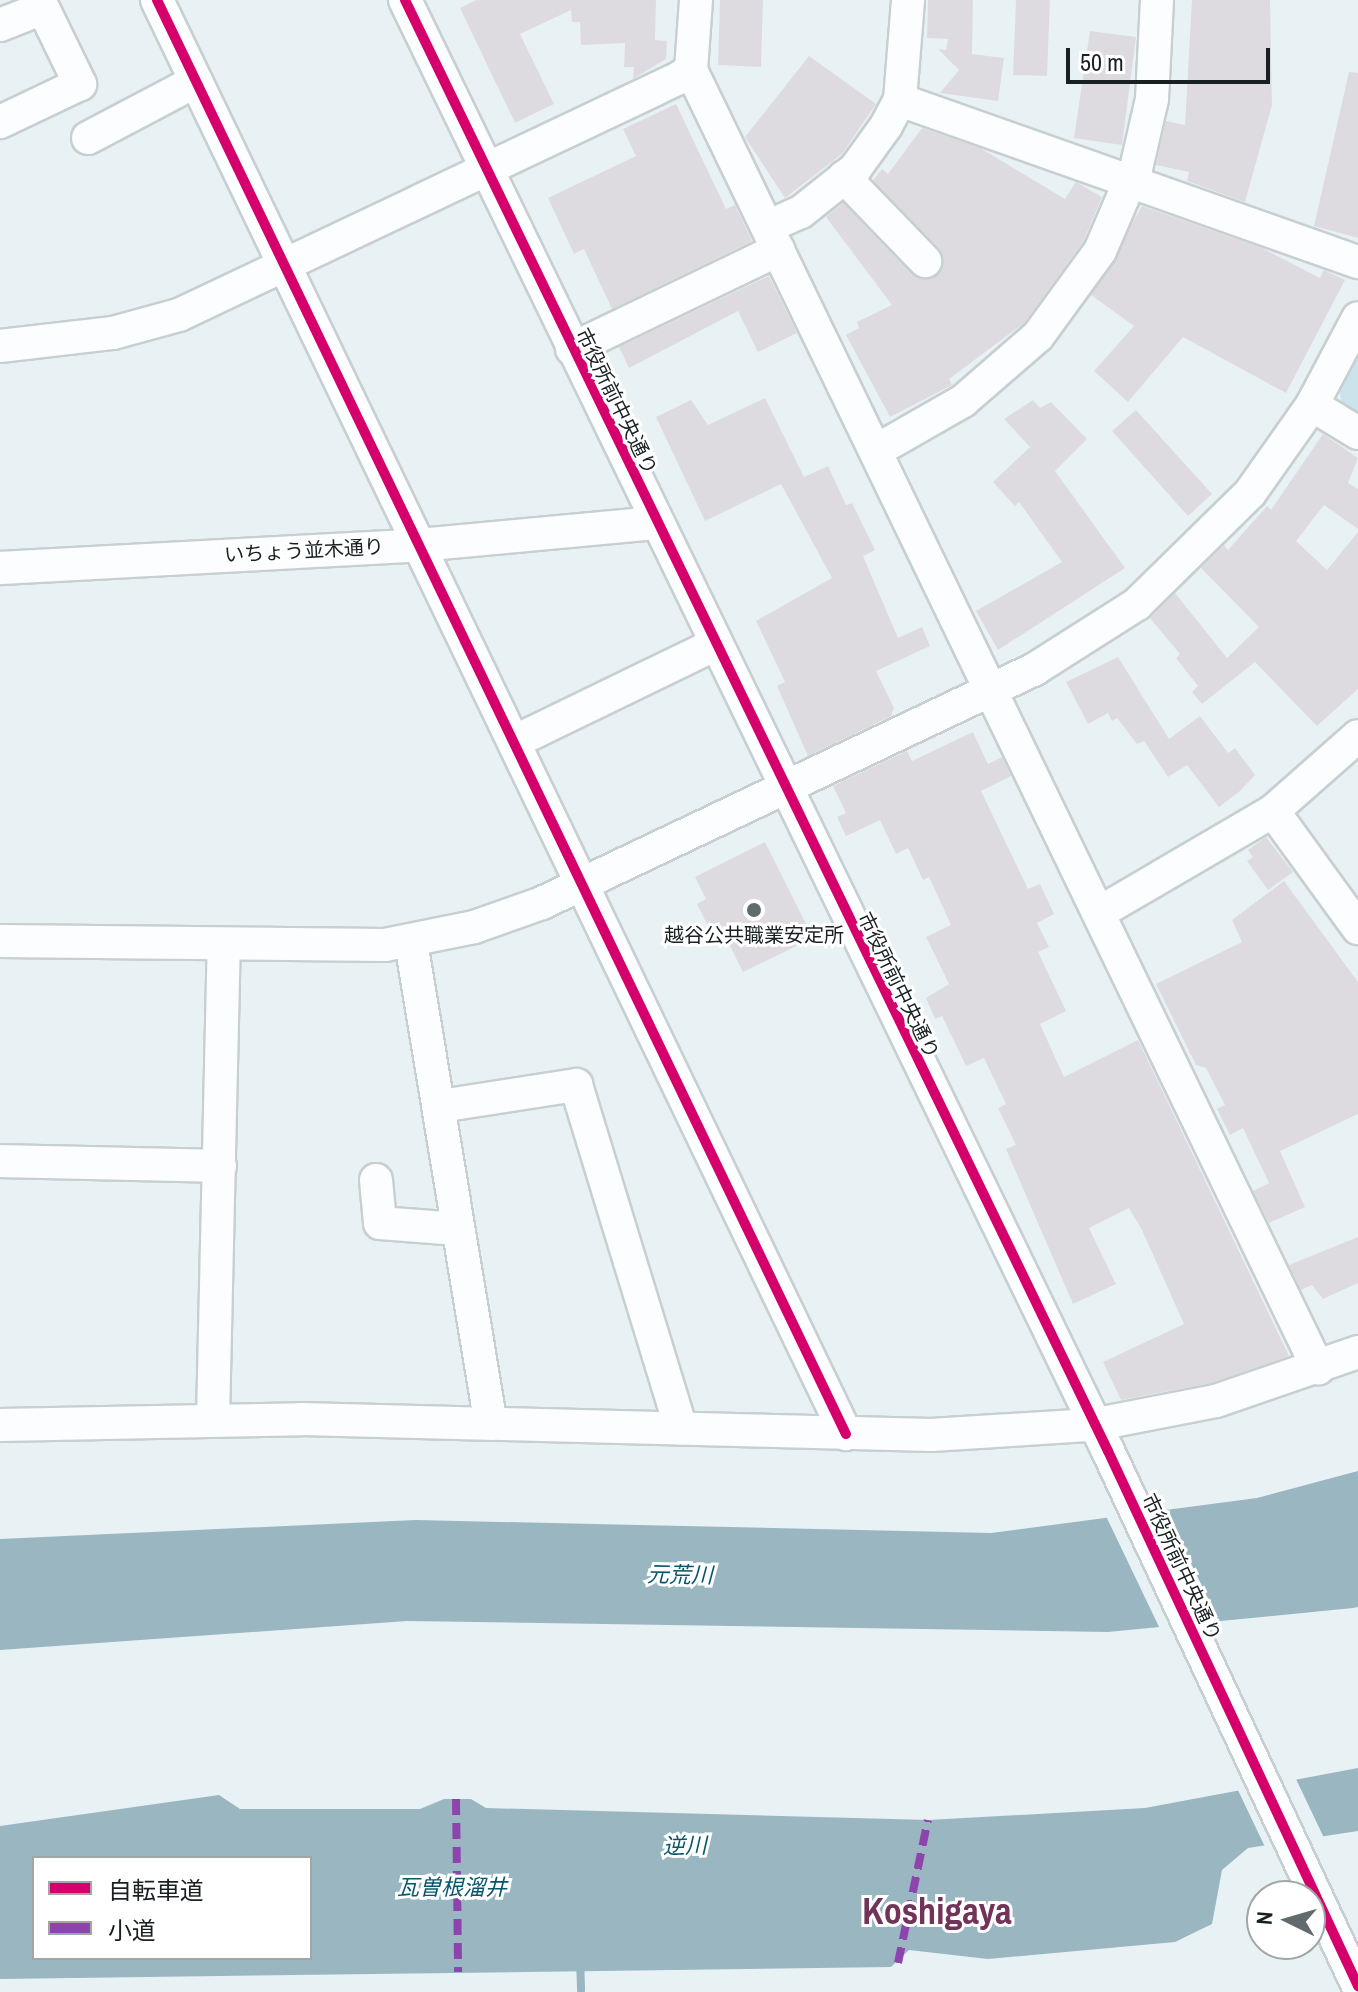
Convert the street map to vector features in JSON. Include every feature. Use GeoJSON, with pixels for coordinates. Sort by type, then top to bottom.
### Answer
{"type":"FeatureCollection","features":[{"type":"Feature","properties":{"kind":"street"},"geometry":{"type":"LineString","coordinates":[[157,0],[846,1434]]}},
{"type":"Feature","properties":{"kind":"street","name":"市役所前中央通り"},"geometry":{"type":"LineString","coordinates":[[405,0],[714,645],[1100,1438],[1358,1986]]}},
{"type":"Feature","properties":{"kind":"street"},"geometry":{"type":"LineString","coordinates":[[696,0],[691,70],[772,239],[879,449],[989,688],[1102,911],[1318,1368]]}},
{"type":"Feature","properties":{"kind":"street"},"geometry":{"type":"LineString","coordinates":[[572,349],[772,239],[844,177],[873,146],[900,100],[908,0]]}},
{"type":"Feature","properties":{"kind":"street"},"geometry":{"type":"LineString","coordinates":[[879,449],[963,401],[1038,336],[1100,251],[1132,182],[1152,99],[1157,0]]}},
{"type":"Feature","properties":{"kind":"street"},"geometry":{"type":"LineString","coordinates":[[0,25],[43,8],[80,84],[0,122]]}},
{"type":"Feature","properties":{"kind":"street"},"geometry":{"type":"LineString","coordinates":[[0,346],[113,333],[179,315],[285,267],[691,70]]}},
{"type":"Feature","properties":{"kind":"street"},"geometry":{"type":"LineString","coordinates":[[88,138],[196,81]]}},
{"type":"Feature","properties":{"kind":"street"},"geometry":{"type":"LineString","coordinates":[[900,100],[1358,262]]}},
{"type":"Feature","properties":{"kind":"street"},"geometry":{"type":"LineString","coordinates":[[844,177],[925,261]]}},
{"type":"Feature","properties":{"kind":"street"},"geometry":{"type":"LineString","coordinates":[[0,941],[224,947],[411,942],[510,916],[582,883],[1090,637],[1162,583],[1250,493],[1312,405],[1358,318]]}},
{"type":"Feature","properties":{"kind":"street"},"geometry":{"type":"LineString","coordinates":[[1312,405],[1358,433]]}},
{"type":"Feature","properties":{"kind":"street","name":"いちょう並木通り"},"geometry":{"type":"LineString","coordinates":[[0,568],[419,545],[656,523]]}},
{"type":"Feature","properties":{"kind":"street"},"geometry":{"type":"LineString","coordinates":[[514,742],[714,645]]}},
{"type":"Feature","properties":{"kind":"street"},"geometry":{"type":"LineString","coordinates":[[1102,911],[1273,811],[1358,736]]}},
{"type":"Feature","properties":{"kind":"street"},"geometry":{"type":"LineString","coordinates":[[1273,811],[1358,928]]}},
{"type":"Feature","properties":{"kind":"street"},"geometry":{"type":"LineString","coordinates":[[411,942],[491,1423]]}},
{"type":"Feature","properties":{"kind":"street"},"geometry":{"type":"LineString","coordinates":[[213,1419],[224,947]]}},
{"type":"Feature","properties":{"kind":"street"},"geometry":{"type":"LineString","coordinates":[[440,1106],[576,1085],[681,1428]]}},
{"type":"Feature","properties":{"kind":"street"},"geometry":{"type":"LineString","coordinates":[[0,1161],[220,1166]]}},
{"type":"Feature","properties":{"kind":"street"},"geometry":{"type":"LineString","coordinates":[[376,1180],[380,1223],[458,1229]]}},
{"type":"Feature","properties":{"kind":"street"},"geometry":{"type":"LineString","coordinates":[[0,1425],[213,1419],[1100,1438],[1318,1368],[1358,1352]]}},
{"type":"Feature","properties":{"kind":"shaded area"},"geometry":{"type":"Polygon","coordinates":[[[1358,354],[1358,419],[1341,409],[1340,390],[1358,354]]]}},
{"type":"Feature","properties":{"kind":"water","name":"元荒川"},"geometry":{"type":"Polygon","coordinates":[[[1358,1471],[1358,1607],[1353,1608],[1108,1632],[407,1621],[0,1650],[0,1539],[416,1520],[991,1533],[1257,1498],[1358,1471]]]}},
{"type":"Feature","properties":{"kind":"water","name":"瓦曽根溜井"},"geometry":{"type":"Polygon","coordinates":[[[1358,1768],[1358,1831],[1248,1848],[1222,1870],[1212,1924],[1175,1942],[988,1959],[909,1950],[891,1967],[0,1979],[0,1826],[219,1795],[240,1809],[420,1809],[444,1799],[471,1799],[486,1808],[928,1820],[1145,1808],[1358,1768]]]}},
{"type":"Feature","properties":{"kind":"pier"},"geometry":{"type":"Polygon","coordinates":[[[1163,1506],[1221,1625],[1161,1631],[1105,1514],[1163,1506]]]}},
{"type":"Feature","properties":{"kind":"pier"},"geometry":{"type":"Polygon","coordinates":[[[1295,1777],[1325,1840],[1266,1849],[1236,1786],[1295,1777]]]}},
{"type":"Feature","properties":{"kind":"building"},"geometry":{"type":"Polygon","coordinates":[[[476,0],[656,0],[655,40],[667,41],[666,59],[633,79],[634,67],[624,67],[625,43],[581,45],[580,22],[572,22],[571,10],[520,34],[554,104],[515,123],[460,8],[476,0]]]}},
{"type":"Feature","properties":{"kind":"building"},"geometry":{"type":"Polygon","coordinates":[[[720,0],[763,0],[761,67],[718,65],[720,0]]]}},
{"type":"Feature","properties":{"kind":"building"},"geometry":{"type":"Polygon","coordinates":[[[928,0],[973,0],[972,54],[1004,58],[998,101],[940,93],[959,70],[938,49],[946,50],[948,39],[927,38],[928,0]]]}},
{"type":"Feature","properties":{"kind":"building"},"geometry":{"type":"Polygon","coordinates":[[[1016,0],[1050,0],[1047,76],[1013,75],[1016,0]]]}},
{"type":"Feature","properties":{"kind":"building"},"geometry":{"type":"Polygon","coordinates":[[[1192,0],[1270,0],[1272,105],[1245,202],[1187,181],[1189,172],[1156,165],[1166,121],[1185,125],[1192,0]]]}},
{"type":"Feature","properties":{"kind":"building"},"geometry":{"type":"Polygon","coordinates":[[[1090,31],[1136,37],[1122,145],[1074,138],[1090,31]]]}},
{"type":"Feature","properties":{"kind":"building"},"geometry":{"type":"Polygon","coordinates":[[[809,56],[876,104],[842,154],[785,198],[745,137],[809,56]]]}},
{"type":"Feature","properties":{"kind":"building"},"geometry":{"type":"Polygon","coordinates":[[[1349,72],[1358,73],[1358,238],[1314,226],[1349,72]]]}},
{"type":"Feature","properties":{"kind":"building"},"geometry":{"type":"Polygon","coordinates":[[[676,104],[726,209],[735,205],[752,241],[612,309],[584,249],[574,254],[548,198],[636,156],[623,129],[676,104]]]}},
{"type":"Feature","properties":{"kind":"building"},"geometry":{"type":"Polygon","coordinates":[[[922,128],[980,148],[1065,199],[1076,182],[1102,197],[1083,242],[1024,323],[949,379],[952,385],[890,417],[846,335],[859,328],[857,322],[892,305],[826,217],[843,203],[912,275],[938,275],[943,265],[939,248],[873,180],[882,169],[888,174],[922,128]]]}},
{"type":"Feature","properties":{"kind":"building"},"geometry":{"type":"Polygon","coordinates":[[[1142,206],[1262,248],[1320,278],[1324,270],[1345,280],[1286,393],[1183,337],[1128,402],[1094,371],[1134,326],[1091,295],[1142,206]]]}},
{"type":"Feature","properties":{"kind":"building"},"geometry":{"type":"Polygon","coordinates":[[[769,276],[797,333],[758,352],[738,311],[629,368],[619,347],[769,276]]]}},
{"type":"Feature","properties":{"kind":"building"},"geometry":{"type":"Polygon","coordinates":[[[765,398],[804,477],[828,466],[846,505],[852,503],[875,550],[863,556],[898,638],[922,627],[930,646],[876,671],[894,708],[891,716],[808,756],[777,686],[785,682],[756,621],[832,578],[781,484],[705,521],[656,417],[691,400],[708,425],[765,398]]]}},
{"type":"Feature","properties":{"kind":"building"},"geometry":{"type":"Polygon","coordinates":[[[1033,400],[1040,408],[1051,402],[1087,439],[1055,471],[1125,568],[998,650],[976,611],[1062,562],[1019,502],[1015,506],[993,482],[1030,447],[1004,419],[1033,400]]]}},
{"type":"Feature","properties":{"kind":"building"},"geometry":{"type":"Polygon","coordinates":[[[1136,410],[1212,494],[1188,516],[1112,431],[1136,410]]]}},
{"type":"Feature","properties":{"kind":"building"},"geometry":{"type":"Polygon","coordinates":[[[1323,434],[1358,458],[1348,483],[1358,489],[1358,529],[1324,505],[1296,541],[1327,570],[1358,532],[1358,689],[1317,726],[1255,662],[1202,704],[1192,692],[1198,686],[1176,658],[1180,654],[1150,618],[1175,593],[1227,658],[1259,627],[1201,568],[1224,545],[1228,550],[1267,506],[1271,510],[1323,434]]]}},
{"type":"Feature","properties":{"kind":"building"},"geometry":{"type":"Polygon","coordinates":[[[1118,657],[1169,739],[1200,716],[1228,753],[1235,748],[1255,775],[1240,791],[1219,807],[1187,765],[1168,777],[1144,741],[1137,744],[1117,718],[1112,721],[1108,713],[1088,724],[1066,682],[1118,657]]]}},
{"type":"Feature","properties":{"kind":"building"},"geometry":{"type":"Polygon","coordinates":[[[973,732],[988,764],[1002,757],[1011,776],[981,791],[1028,889],[1040,884],[1054,914],[1037,923],[1049,947],[1038,952],[1066,1011],[1040,1024],[1064,1077],[1138,1040],[1289,1356],[1211,1383],[1121,1400],[1103,1362],[1184,1324],[1141,1228],[1129,1208],[1089,1228],[1116,1284],[1073,1304],[1006,1149],[1016,1145],[998,1108],[1006,1104],[984,1058],[966,1066],[942,1016],[935,1019],[926,998],[949,984],[926,937],[951,925],[929,877],[923,880],[908,848],[896,854],[880,820],[846,836],[837,817],[846,813],[833,786],[907,751],[912,761],[973,732]]]}},
{"type":"Feature","properties":{"kind":"building"},"geometry":{"type":"Polygon","coordinates":[[[1266,837],[1293,872],[1268,890],[1247,861],[1253,857],[1248,850],[1266,837]]]}},
{"type":"Feature","properties":{"kind":"building"},"geometry":{"type":"Polygon","coordinates":[[[765,842],[813,938],[743,972],[720,926],[710,930],[697,904],[706,899],[695,877],[765,842]]]}},
{"type":"Feature","properties":{"kind":"building"},"geometry":{"type":"Polygon","coordinates":[[[1284,881],[1358,982],[1358,1114],[1280,1151],[1305,1207],[1269,1223],[1253,1191],[1269,1183],[1243,1128],[1230,1135],[1217,1109],[1225,1105],[1206,1068],[1196,1065],[1156,984],[1242,942],[1232,920],[1284,881]]]}},
{"type":"Feature","properties":{"kind":"building"},"geometry":{"type":"Polygon","coordinates":[[[1358,1237],[1358,1283],[1323,1299],[1312,1285],[1301,1290],[1289,1265],[1358,1237]]]}},
{"type":"Feature","properties":{"kind":"waterway"},"geometry":{"type":"LineString","coordinates":[[580,1959],[581,1990]]}},
{"type":"Feature","properties":{"kind":"marked path"},"geometry":{"type":"LineString","coordinates":[[456,1799],[458,1972]]}},
{"type":"Feature","properties":{"kind":"marked path"},"geometry":{"type":"LineString","coordinates":[[898,1963],[928,1820]]}},
{"type":"Feature","properties":{"kind":"cycle path"},"geometry":{"type":"LineString","coordinates":[[157,0],[846,1434]]}},
{"type":"Feature","properties":{"kind":"cycle path"},"geometry":{"type":"LineString","coordinates":[[405,0],[1108,1451],[1358,1986]]}},
{"type":"Feature","properties":{"kind":"place","name":"越谷公共職業安定所"},"geometry":{"type":"Point","coordinates":[754,910]}},
{"type":"Feature","properties":{"kind":"district","name":"Koshigaya"},"geometry":{"type":"Point","coordinates":[937,1912]}},
{"type":"Feature","properties":{"kind":"water label","name":"逆川"},"geometry":{"type":"Point","coordinates":[685,1846]}}]}
